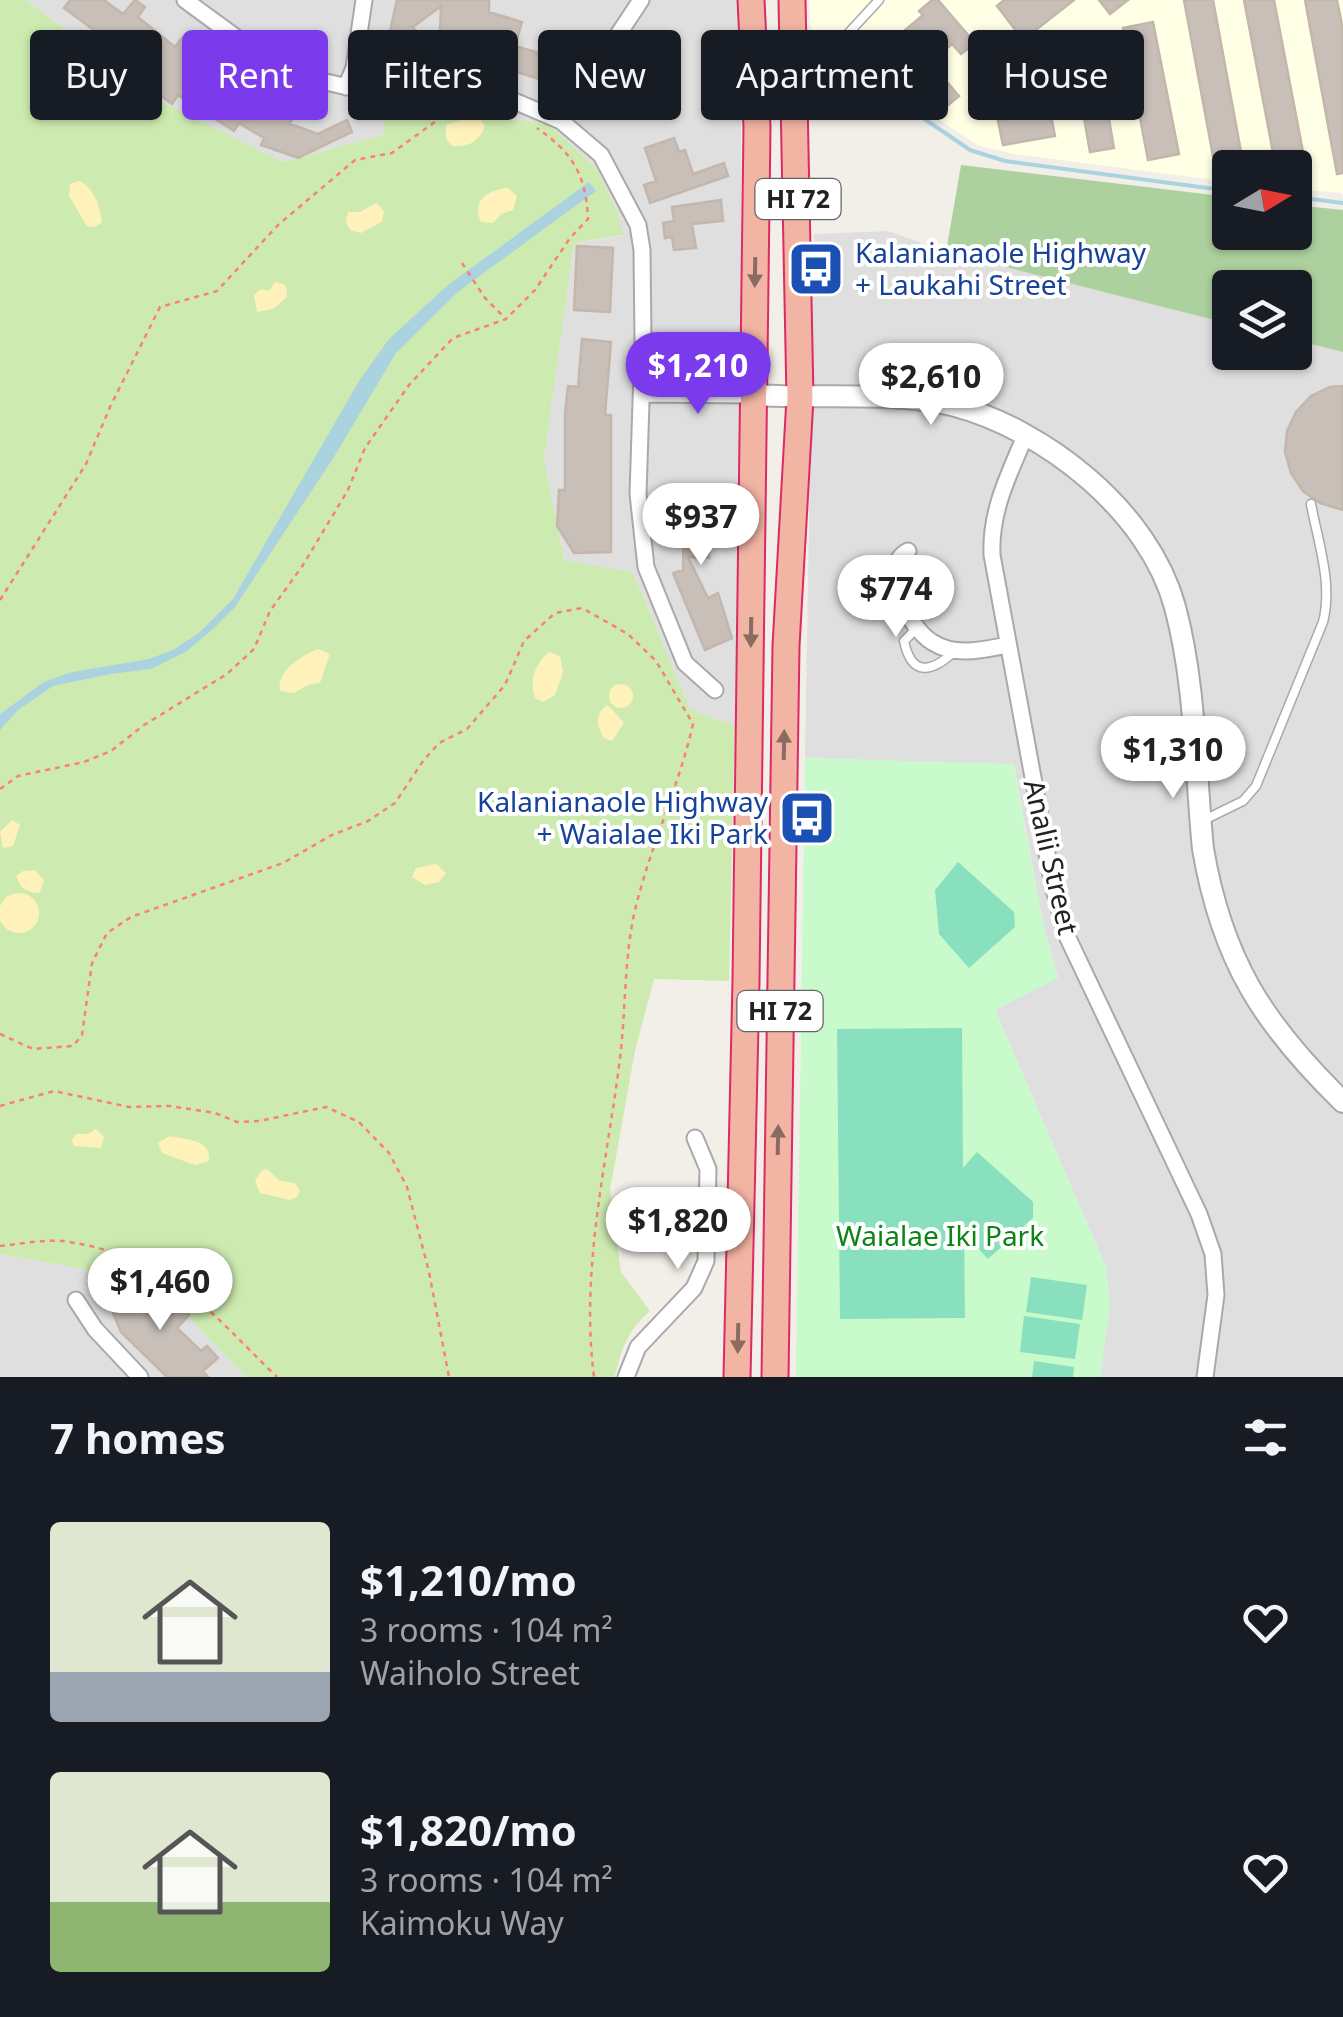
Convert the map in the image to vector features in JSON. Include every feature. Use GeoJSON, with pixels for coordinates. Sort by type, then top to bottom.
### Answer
{"type":"FeatureCollection","features":[{"type":"Feature","properties":{"kind":"highway","name":"HI 72"},"geometry":{"type":"LineString","coordinates":[[737,1377],[757,127],[750,0]]}},
{"type":"Feature","properties":{"kind":"highway","name":"HI 72"},"geometry":{"type":"LineString","coordinates":[[792,0],[793,30]]}},
{"type":"Feature","properties":{"kind":"highway","name":"HI 72"},"geometry":{"type":"LineString","coordinates":[[775,1377],[786,646],[800,398],[796,120]]}},
{"type":"Feature","properties":{"kind":"street"},"geometry":{"type":"LineString","coordinates":[[186,0],[264,58],[304,77],[374,93],[469,90],[500,95],[538,111]]}},
{"type":"Feature","properties":{"kind":"street"},"geometry":{"type":"LineString","coordinates":[[346,87],[354,68],[364,0]]}},
{"type":"Feature","properties":{"kind":"street"},"geometry":{"type":"LineString","coordinates":[[620,30],[640,0]]}},
{"type":"Feature","properties":{"kind":"street"},"geometry":{"type":"LineString","coordinates":[[561,120],[601,155],[638,225],[643,280],[638,494],[646,567],[685,664],[715,690]]}},
{"type":"Feature","properties":{"kind":"street"},"geometry":{"type":"LineString","coordinates":[[642,394],[889,399],[950,404],[1026,434],[1063,458],[1103,493],[1131,524],[1156,563],[1174,602],[1188,680],[1208,881],[1243,979],[1269,1021],[1343,1102]]}},
{"type":"Feature","properties":{"kind":"street","name":"Analii Street"},"geometry":{"type":"LineString","coordinates":[[1026,434],[998,498],[991,540],[1053,886],[1066,934],[1207,1233],[1216,1295],[1205,1377]]}},
{"type":"Feature","properties":{"kind":"street"},"geometry":{"type":"LineString","coordinates":[[908,551],[898,557],[895,567],[904,610],[916,629],[934,644],[955,651],[1008,645]]}},
{"type":"Feature","properties":{"kind":"street"},"geometry":{"type":"LineString","coordinates":[[626,1377],[638,1347],[694,1288],[706,1261],[708,1169],[695,1138]]}},
{"type":"Feature","properties":{"kind":"street"},"geometry":{"type":"LineString","coordinates":[[76,1300],[95,1328],[140,1377]]}},
{"type":"Feature","properties":{"kind":"lane"},"geometry":{"type":"LineString","coordinates":[[852,30],[879,0]]}},
{"type":"Feature","properties":{"kind":"lane"},"geometry":{"type":"LineString","coordinates":[[1200,822],[1243,801],[1256,786],[1323,622],[1328,604],[1311,504]]}},
{"type":"Feature","properties":{"kind":"lane"},"geometry":{"type":"LineString","coordinates":[[916,629],[904,641],[907,657],[914,664],[925,668],[940,665],[955,651]]}},
{"type":"Feature","properties":{"kind":"path"},"geometry":{"type":"LineString","coordinates":[[0,600],[86,464],[160,307],[217,292],[278,225],[356,160],[392,153],[438,120]]}},
{"type":"Feature","properties":{"kind":"path"},"geometry":{"type":"LineString","coordinates":[[0,789],[18,776],[84,762],[111,751],[227,674],[254,649],[270,611],[348,490],[365,448],[409,385],[452,338],[506,319],[535,290],[570,238],[588,219],[588,204],[568,151],[536,127]]}},
{"type":"Feature","properties":{"kind":"path"},"geometry":{"type":"LineString","coordinates":[[462,264],[506,319]]}},
{"type":"Feature","properties":{"kind":"path"},"geometry":{"type":"LineString","coordinates":[[0,1034],[33,1049],[72,1046],[82,1035],[92,963],[106,933],[132,917],[283,863],[332,835],[368,821],[395,803],[423,760],[438,744],[467,729],[505,685],[524,641],[556,612],[582,608],[628,634],[656,661],[693,724],[634,910],[620,1060],[600,1178],[592,1259],[594,1377]]}},
{"type":"Feature","properties":{"kind":"path"},"geometry":{"type":"LineString","coordinates":[[0,1042],[4,1038]]}},
{"type":"Feature","properties":{"kind":"path"},"geometry":{"type":"LineString","coordinates":[[0,1106],[54,1090],[129,1107],[169,1106],[215,1113],[237,1122],[326,1107],[358,1122],[389,1153],[408,1186],[446,1348],[449,1377]]}},
{"type":"Feature","properties":{"kind":"path"},"geometry":{"type":"LineString","coordinates":[[0,1246],[67,1241],[132,1259],[166,1274],[205,1305],[277,1377]]}},
{"type":"Feature","properties":{"kind":"shaded area"},"geometry":{"type":"Polygon","coordinates":[[[26,0],[736,0],[737,30],[701,30],[701,120],[741,120],[735,726],[690,709],[633,572],[564,561],[544,459],[574,243],[622,236],[617,211],[598,170],[549,124],[516,120],[518,30],[348,30],[348,120],[384,120],[383,135],[283,162],[198,120],[328,120],[328,30],[182,30],[182,112],[162,102],[162,30],[66,30],[26,0]]]}},
{"type":"Feature","properties":{"kind":"shaded area"},"geometry":{"type":"Polygon","coordinates":[[[809,0],[1343,0],[1343,198],[1342,193],[1312,190],[1312,150],[1212,150],[1212,180],[979,146],[940,120],[948,120],[948,30],[811,30],[809,0]]]}},
{"type":"Feature","properties":{"kind":"shaded area"},"geometry":{"type":"Polygon","coordinates":[[[888,231],[946,252],[1212,319],[1212,370],[1312,370],[1312,344],[1343,352],[1343,1377],[1100,1377],[1110,1305],[1106,1267],[995,1010],[1058,977],[1044,928],[1014,765],[805,758],[814,234],[888,231]]]}},
{"type":"Feature","properties":{"kind":"shaded area"},"geometry":{"type":"Polygon","coordinates":[[[0,1254],[155,1282],[246,1377],[0,1377],[0,1254]]]}},
{"type":"Feature","properties":{"kind":"green space"},"geometry":{"type":"Polygon","coordinates":[[[0,0],[26,0],[66,30],[30,30],[30,120],[162,120],[162,102],[182,112],[182,120],[198,120],[283,162],[383,135],[383,120],[516,120],[549,124],[598,170],[617,211],[623,235],[574,243],[544,459],[564,560],[633,572],[690,709],[735,726],[729,981],[654,979],[635,1051],[610,1190],[621,1272],[650,1311],[626,1341],[615,1377],[246,1377],[155,1282],[0,1254],[0,0]]]}},
{"type":"Feature","properties":{"kind":"green space"},"geometry":{"type":"Polygon","coordinates":[[[961,165],[1212,195],[1212,250],[1312,250],[1312,207],[1343,210],[1343,352],[1312,344],[1312,270],[1212,270],[1212,319],[946,252],[961,165]]]}},
{"type":"Feature","properties":{"kind":"green space","name":"Waialae Iki Park"},"geometry":{"type":"Polygon","coordinates":[[[805,758],[1013,764],[1044,928],[1058,978],[995,1010],[1106,1267],[1110,1305],[1100,1377],[796,1377],[805,758]]]}},
{"type":"Feature","properties":{"kind":"green space"},"geometry":{"type":"Polygon","coordinates":[[[958,862],[1014,912],[1015,927],[969,968],[939,934],[935,890],[958,862]]]}},
{"type":"Feature","properties":{"kind":"green space"},"geometry":{"type":"Polygon","coordinates":[[[962,1028],[963,1168],[977,1152],[1033,1202],[1033,1218],[988,1259],[964,1233],[965,1318],[840,1319],[837,1029],[962,1028]]]}},
{"type":"Feature","properties":{"kind":"green space"},"geometry":{"type":"Polygon","coordinates":[[[1031,1277],[1087,1285],[1082,1320],[1026,1312],[1031,1277]]]}},
{"type":"Feature","properties":{"kind":"green space"},"geometry":{"type":"Polygon","coordinates":[[[1024,1316],[1080,1324],[1075,1359],[1020,1352],[1024,1316]]]}},
{"type":"Feature","properties":{"kind":"green space"},"geometry":{"type":"Polygon","coordinates":[[[1034,1361],[1074,1367],[1073,1377],[1032,1377],[1034,1361]]]}},
{"type":"Feature","properties":{"kind":"sand"},"geometry":{"type":"Polygon","coordinates":[[[481,120],[485,126],[476,140],[452,146],[446,138],[446,125],[481,120]]]}},
{"type":"Feature","properties":{"kind":"sand"},"geometry":{"type":"Polygon","coordinates":[[[79,181],[89,188],[98,204],[102,222],[95,227],[87,226],[69,196],[70,184],[79,181]]]}},
{"type":"Feature","properties":{"kind":"sand"},"geometry":{"type":"Polygon","coordinates":[[[508,188],[517,196],[513,210],[501,214],[493,223],[481,222],[478,208],[483,198],[508,188]]]}},
{"type":"Feature","properties":{"kind":"sand"},"geometry":{"type":"Polygon","coordinates":[[[376,203],[384,211],[382,222],[361,233],[350,230],[346,222],[348,212],[360,212],[376,203]]]}},
{"type":"Feature","properties":{"kind":"sand"},"geometry":{"type":"Polygon","coordinates":[[[275,282],[286,285],[287,297],[273,309],[257,312],[254,295],[261,289],[269,291],[275,282]]]}},
{"type":"Feature","properties":{"kind":"sand"},"geometry":{"type":"Polygon","coordinates":[[[318,649],[330,654],[320,683],[294,693],[280,691],[286,671],[318,649]]]}},
{"type":"Feature","properties":{"kind":"sand"},"geometry":{"type":"Polygon","coordinates":[[[549,652],[560,656],[563,672],[555,695],[543,702],[535,698],[533,679],[540,661],[549,652]]]}},
{"type":"Feature","properties":{"kind":"sand"},"geometry":{"type":"Polygon","coordinates":[[[621,684],[630,687],[630,705],[621,708],[612,705],[609,696],[612,687],[621,684]]]}},
{"type":"Feature","properties":{"kind":"sand"},"geometry":{"type":"Polygon","coordinates":[[[608,705],[624,723],[612,741],[604,738],[598,725],[601,712],[608,705]]]}},
{"type":"Feature","properties":{"kind":"sand"},"geometry":{"type":"Polygon","coordinates":[[[12,820],[20,825],[13,846],[3,848],[0,832],[12,820]]]}},
{"type":"Feature","properties":{"kind":"sand"},"geometry":{"type":"Polygon","coordinates":[[[436,864],[446,873],[439,882],[425,885],[412,877],[416,868],[436,864]]]}},
{"type":"Feature","properties":{"kind":"sand"},"geometry":{"type":"Polygon","coordinates":[[[35,870],[44,880],[40,892],[34,893],[22,888],[16,876],[35,870]]]}},
{"type":"Feature","properties":{"kind":"sand"},"geometry":{"type":"Polygon","coordinates":[[[19,893],[33,899],[39,913],[33,927],[19,933],[5,927],[-1,913],[5,899],[19,893]]]}},
{"type":"Feature","properties":{"kind":"sand"},"geometry":{"type":"Polygon","coordinates":[[[96,1129],[104,1137],[101,1148],[74,1146],[76,1134],[96,1129]]]}},
{"type":"Feature","properties":{"kind":"sand"},"geometry":{"type":"Polygon","coordinates":[[[170,1136],[202,1144],[209,1161],[195,1165],[162,1153],[158,1143],[170,1136]]]}},
{"type":"Feature","properties":{"kind":"sand"},"geometry":{"type":"Polygon","coordinates":[[[267,1169],[280,1181],[295,1183],[300,1191],[297,1197],[290,1200],[260,1193],[255,1181],[267,1169]]]}},
{"type":"Feature","properties":{"kind":"water"},"geometry":{"type":"Polygon","coordinates":[[[589,182],[596,191],[459,291],[396,353],[334,457],[235,607],[214,628],[187,651],[151,669],[53,686],[18,710],[0,730],[0,714],[44,682],[72,672],[149,659],[173,650],[200,632],[233,599],[359,381],[389,339],[448,285],[589,182]]]}},
{"type":"Feature","properties":{"kind":"building"},"geometry":{"type":"Polygon","coordinates":[[[70,0],[104,0],[123,14],[135,0],[145,7],[138,17],[154,30],[94,30],[64,8],[70,0]]]}},
{"type":"Feature","properties":{"kind":"building"},"geometry":{"type":"Polygon","coordinates":[[[397,0],[489,0],[489,12],[522,22],[518,36],[518,30],[440,30],[441,6],[413,27],[415,30],[390,30],[397,0]]]}},
{"type":"Feature","properties":{"kind":"building"},"geometry":{"type":"Polygon","coordinates":[[[932,0],[938,0],[968,35],[968,48],[961,54],[952,44],[948,47],[948,30],[905,30],[923,15],[919,11],[932,0]]]}},
{"type":"Feature","properties":{"kind":"building"},"geometry":{"type":"Polygon","coordinates":[[[1004,0],[1074,0],[1036,30],[1015,30],[997,6],[1004,0]]]}},
{"type":"Feature","properties":{"kind":"building"},"geometry":{"type":"Polygon","coordinates":[[[1099,0],[1128,0],[1110,14],[1099,0]]]}},
{"type":"Feature","properties":{"kind":"building"},"geometry":{"type":"Polygon","coordinates":[[[1184,0],[1213,0],[1241,150],[1212,150],[1184,0]]]}},
{"type":"Feature","properties":{"kind":"building"},"geometry":{"type":"Polygon","coordinates":[[[1244,0],[1274,0],[1303,150],[1273,150],[1244,0]]]}},
{"type":"Feature","properties":{"kind":"building"},"geometry":{"type":"Polygon","coordinates":[[[1305,0],[1337,0],[1343,30],[1343,173],[1337,174],[1305,0]]]}},
{"type":"Feature","properties":{"kind":"building"},"geometry":{"type":"Polygon","coordinates":[[[1153,22],[1179,154],[1148,160],[1140,120],[1144,120],[1144,30],[1123,28],[1153,22]]]}},
{"type":"Feature","properties":{"kind":"building"},"geometry":{"type":"Polygon","coordinates":[[[162,36],[175,47],[182,38],[182,98],[178,95],[172,104],[162,96],[162,36]]]}},
{"type":"Feature","properties":{"kind":"building"},"geometry":{"type":"Polygon","coordinates":[[[518,47],[538,53],[538,78],[518,72],[518,47]]]}},
{"type":"Feature","properties":{"kind":"building"},"geometry":{"type":"Polygon","coordinates":[[[948,83],[959,96],[948,105],[948,83]]]}},
{"type":"Feature","properties":{"kind":"building"},"geometry":{"type":"Polygon","coordinates":[[[217,120],[291,120],[290,124],[318,134],[347,120],[352,132],[298,158],[261,145],[264,138],[239,123],[234,131],[217,120]]]}},
{"type":"Feature","properties":{"kind":"building"},"geometry":{"type":"Polygon","coordinates":[[[1052,120],[1055,136],[1003,145],[998,121],[1052,120]]]}},
{"type":"Feature","properties":{"kind":"building"},"geometry":{"type":"Polygon","coordinates":[[[1084,120],[1109,120],[1114,148],[1090,152],[1084,120]]]}},
{"type":"Feature","properties":{"kind":"building"},"geometry":{"type":"Polygon","coordinates":[[[674,138],[679,152],[685,150],[693,174],[724,163],[728,176],[650,203],[644,185],[656,181],[645,148],[674,138]]]}},
{"type":"Feature","properties":{"kind":"building"},"geometry":{"type":"Polygon","coordinates":[[[721,200],[723,221],[692,224],[696,248],[674,250],[672,237],[665,238],[663,223],[674,221],[672,207],[721,200]]]}},
{"type":"Feature","properties":{"kind":"building"},"geometry":{"type":"Polygon","coordinates":[[[577,246],[613,248],[610,312],[574,310],[577,246]]]}},
{"type":"Feature","properties":{"kind":"building"},"geometry":{"type":"Polygon","coordinates":[[[582,339],[611,342],[605,415],[611,415],[611,552],[574,553],[557,526],[559,490],[565,490],[568,386],[578,387],[582,339]]]}},
{"type":"Feature","properties":{"kind":"building"},"geometry":{"type":"Polygon","coordinates":[[[1343,386],[1343,510],[1320,503],[1303,491],[1291,473],[1285,452],[1287,431],[1296,412],[1311,396],[1343,386]]]}},
{"type":"Feature","properties":{"kind":"building"},"geometry":{"type":"Polygon","coordinates":[[[671,499],[730,500],[730,520],[710,520],[709,558],[688,557],[708,598],[718,593],[732,638],[705,650],[673,573],[683,570],[684,514],[671,514],[671,499]]]}},
{"type":"Feature","properties":{"kind":"building"},"geometry":{"type":"Polygon","coordinates":[[[133,1283],[155,1300],[164,1291],[189,1315],[177,1328],[201,1351],[207,1346],[218,1358],[203,1371],[208,1377],[167,1377],[121,1332],[113,1313],[118,1293],[133,1283]]]}},
{"type":"Feature","properties":{"kind":"waterway"},"geometry":{"type":"LineString","coordinates":[[926,120],[970,150],[1005,161],[1212,189]]}},
{"type":"Feature","properties":{"kind":"waterway"},"geometry":{"type":"LineString","coordinates":[[1312,199],[1343,203]]}},
{"type":"Feature","properties":{"kind":"place","name":"Kalanianaole Highway + Laukahi Street"},"geometry":{"type":"Point","coordinates":[816,269]}},
{"type":"Feature","properties":{"kind":"place","name":"Kalanianaole Highway + Waialae Iki Park"},"geometry":{"type":"Point","coordinates":[807,818]}}]}
